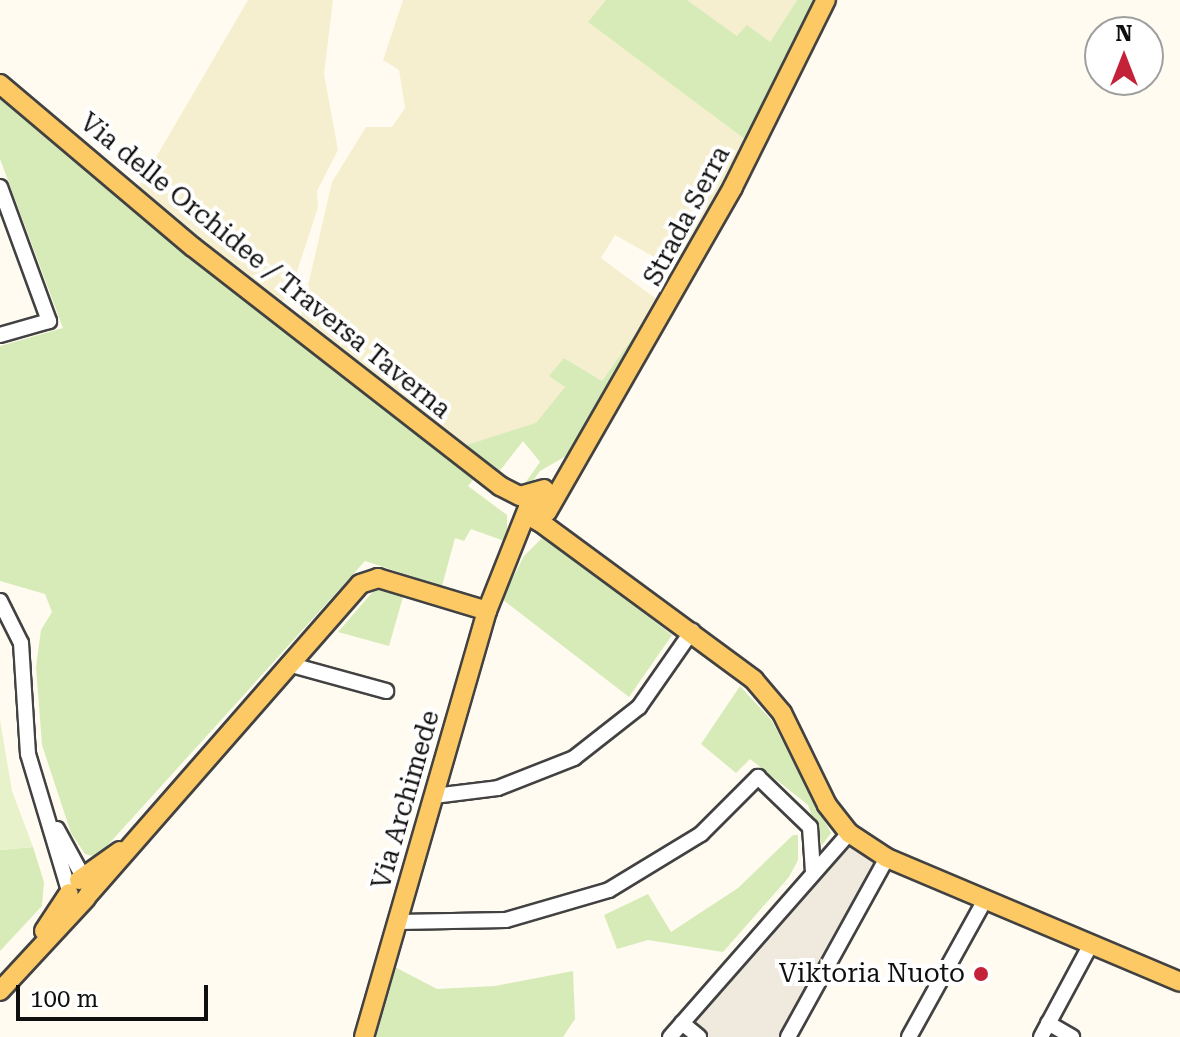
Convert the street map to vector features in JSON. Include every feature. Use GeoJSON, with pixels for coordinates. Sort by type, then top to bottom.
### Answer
{"type":"FeatureCollection","features":[{"type":"Feature","properties":{"kind":"main road","name":"Strada Serra"},"geometry":{"type":"LineString","coordinates":[[533,511],[583,451],[733,187],[826,0]]}},
{"type":"Feature","properties":{"kind":"main road","name":"Via delle Orchidee / Traversa Taverna"},"geometry":{"type":"LineString","coordinates":[[0,84],[193,247],[754,680],[782,713],[827,805],[849,833],[887,858],[1180,982]]}},
{"type":"Feature","properties":{"kind":"main road","name":"Via Archimede"},"geometry":{"type":"LineString","coordinates":[[364,1037],[487,611],[499,578],[533,511]]}},
{"type":"Feature","properties":{"kind":"main road"},"geometry":{"type":"LineString","coordinates":[[0,991],[79,887],[160,813],[288,664],[372,578],[487,611]]}},
{"type":"Feature","properties":{"kind":"main road"},"geometry":{"type":"LineString","coordinates":[[0,976],[79,887],[160,813]]}},
{"type":"Feature","properties":{"kind":"street"},"geometry":{"type":"LineString","coordinates":[[0,187],[49,321],[0,335]]}},
{"type":"Feature","properties":{"kind":"street"},"geometry":{"type":"LineString","coordinates":[[0,601],[21,643],[23,721],[46,808],[79,887]]}},
{"type":"Feature","properties":{"kind":"street"},"geometry":{"type":"LineString","coordinates":[[434,796],[498,788],[586,750],[639,707],[692,631]]}},
{"type":"Feature","properties":{"kind":"street"},"geometry":{"type":"LineString","coordinates":[[288,664],[386,691]]}},
{"type":"Feature","properties":{"kind":"street"},"geometry":{"type":"LineString","coordinates":[[398,922],[506,920],[609,890],[701,834],[758,777],[810,827],[813,872]]}},
{"type":"Feature","properties":{"kind":"street"},"geometry":{"type":"LineString","coordinates":[[46,808],[75,857],[79,887]]}},
{"type":"Feature","properties":{"kind":"street"},"geometry":{"type":"LineString","coordinates":[[670,1037],[849,833]]}},
{"type":"Feature","properties":{"kind":"street"},"geometry":{"type":"LineString","coordinates":[[788,1037],[887,858]]}},
{"type":"Feature","properties":{"kind":"street"},"geometry":{"type":"LineString","coordinates":[[909,1037],[985,900]]}},
{"type":"Feature","properties":{"kind":"street"},"geometry":{"type":"LineString","coordinates":[[1072,1037],[1044,1030],[1091,944]]}},
{"type":"Feature","properties":{"kind":"street"},"geometry":{"type":"LineString","coordinates":[[682,1023],[699,1037]]}},
{"type":"Feature","properties":{"kind":"shaded area"},"geometry":{"type":"Polygon","coordinates":[[[248,0],[333,0],[324,74],[338,150],[317,191],[318,207],[297,272],[289,277],[289,293],[280,304],[138,188],[248,0]]]}},
{"type":"Feature","properties":{"kind":"shaded area"},"geometry":{"type":"Polygon","coordinates":[[[403,0],[606,0],[589,22],[746,140],[684,262],[670,266],[615,235],[601,258],[659,301],[602,381],[564,358],[565,387],[536,424],[463,446],[300,320],[332,182],[366,127],[392,127],[405,108],[399,70],[383,60],[403,0]]]}},
{"type":"Feature","properties":{"kind":"shaded area"},"geometry":{"type":"Polygon","coordinates":[[[687,0],[797,0],[770,42],[737,36],[687,0]]]}},
{"type":"Feature","properties":{"kind":"shaded area"},"geometry":{"type":"Polygon","coordinates":[[[849,833],[887,858],[788,1037],[670,1037],[849,833]]]}},
{"type":"Feature","properties":{"kind":"green space"},"geometry":{"type":"Polygon","coordinates":[[[606,0],[687,0],[737,36],[747,25],[770,42],[797,0],[816,0],[746,140],[588,22],[606,0]]]}},
{"type":"Feature","properties":{"kind":"green space"},"geometry":{"type":"Polygon","coordinates":[[[0,97],[198,265],[474,479],[468,486],[507,515],[507,542],[471,529],[464,541],[455,538],[442,586],[365,561],[97,857],[85,854],[71,833],[42,745],[36,667],[41,630],[52,612],[45,594],[0,581],[0,346],[63,328],[0,159],[0,97]]]}},
{"type":"Feature","properties":{"kind":"green space"},"geometry":{"type":"Polygon","coordinates":[[[646,319],[608,394],[566,456],[540,471],[527,489],[523,486],[540,462],[523,441],[498,473],[463,446],[536,423],[565,387],[549,376],[564,358],[602,381],[646,319]]]}},
{"type":"Feature","properties":{"kind":"green space"},"geometry":{"type":"Polygon","coordinates":[[[544,536],[672,635],[629,697],[502,599],[524,556],[544,536]]]}},
{"type":"Feature","properties":{"kind":"green space"},"geometry":{"type":"Polygon","coordinates":[[[376,588],[403,597],[389,646],[338,632],[376,588]]]}},
{"type":"Feature","properties":{"kind":"green space"},"geometry":{"type":"Polygon","coordinates":[[[740,686],[772,721],[831,833],[822,845],[808,805],[750,759],[736,773],[701,744],[740,686]]]}},
{"type":"Feature","properties":{"kind":"green space"},"geometry":{"type":"Polygon","coordinates":[[[0,720],[12,791],[33,847],[0,850],[0,720]]]}},
{"type":"Feature","properties":{"kind":"green space"},"geometry":{"type":"Polygon","coordinates":[[[793,835],[798,835],[798,860],[789,877],[723,952],[648,940],[617,949],[604,915],[648,894],[671,932],[738,888],[793,835]]]}},
{"type":"Feature","properties":{"kind":"green space"},"geometry":{"type":"Polygon","coordinates":[[[33,847],[44,882],[42,906],[0,951],[0,850],[33,847]]]}},
{"type":"Feature","properties":{"kind":"green space"},"geometry":{"type":"Polygon","coordinates":[[[393,966],[437,989],[495,986],[573,971],[575,1019],[563,1037],[372,1037],[393,966]]]}},
{"type":"Feature","properties":{"kind":"place","name":"Viktoria Nuoto"},"geometry":{"type":"Point","coordinates":[981,974]}}]}
